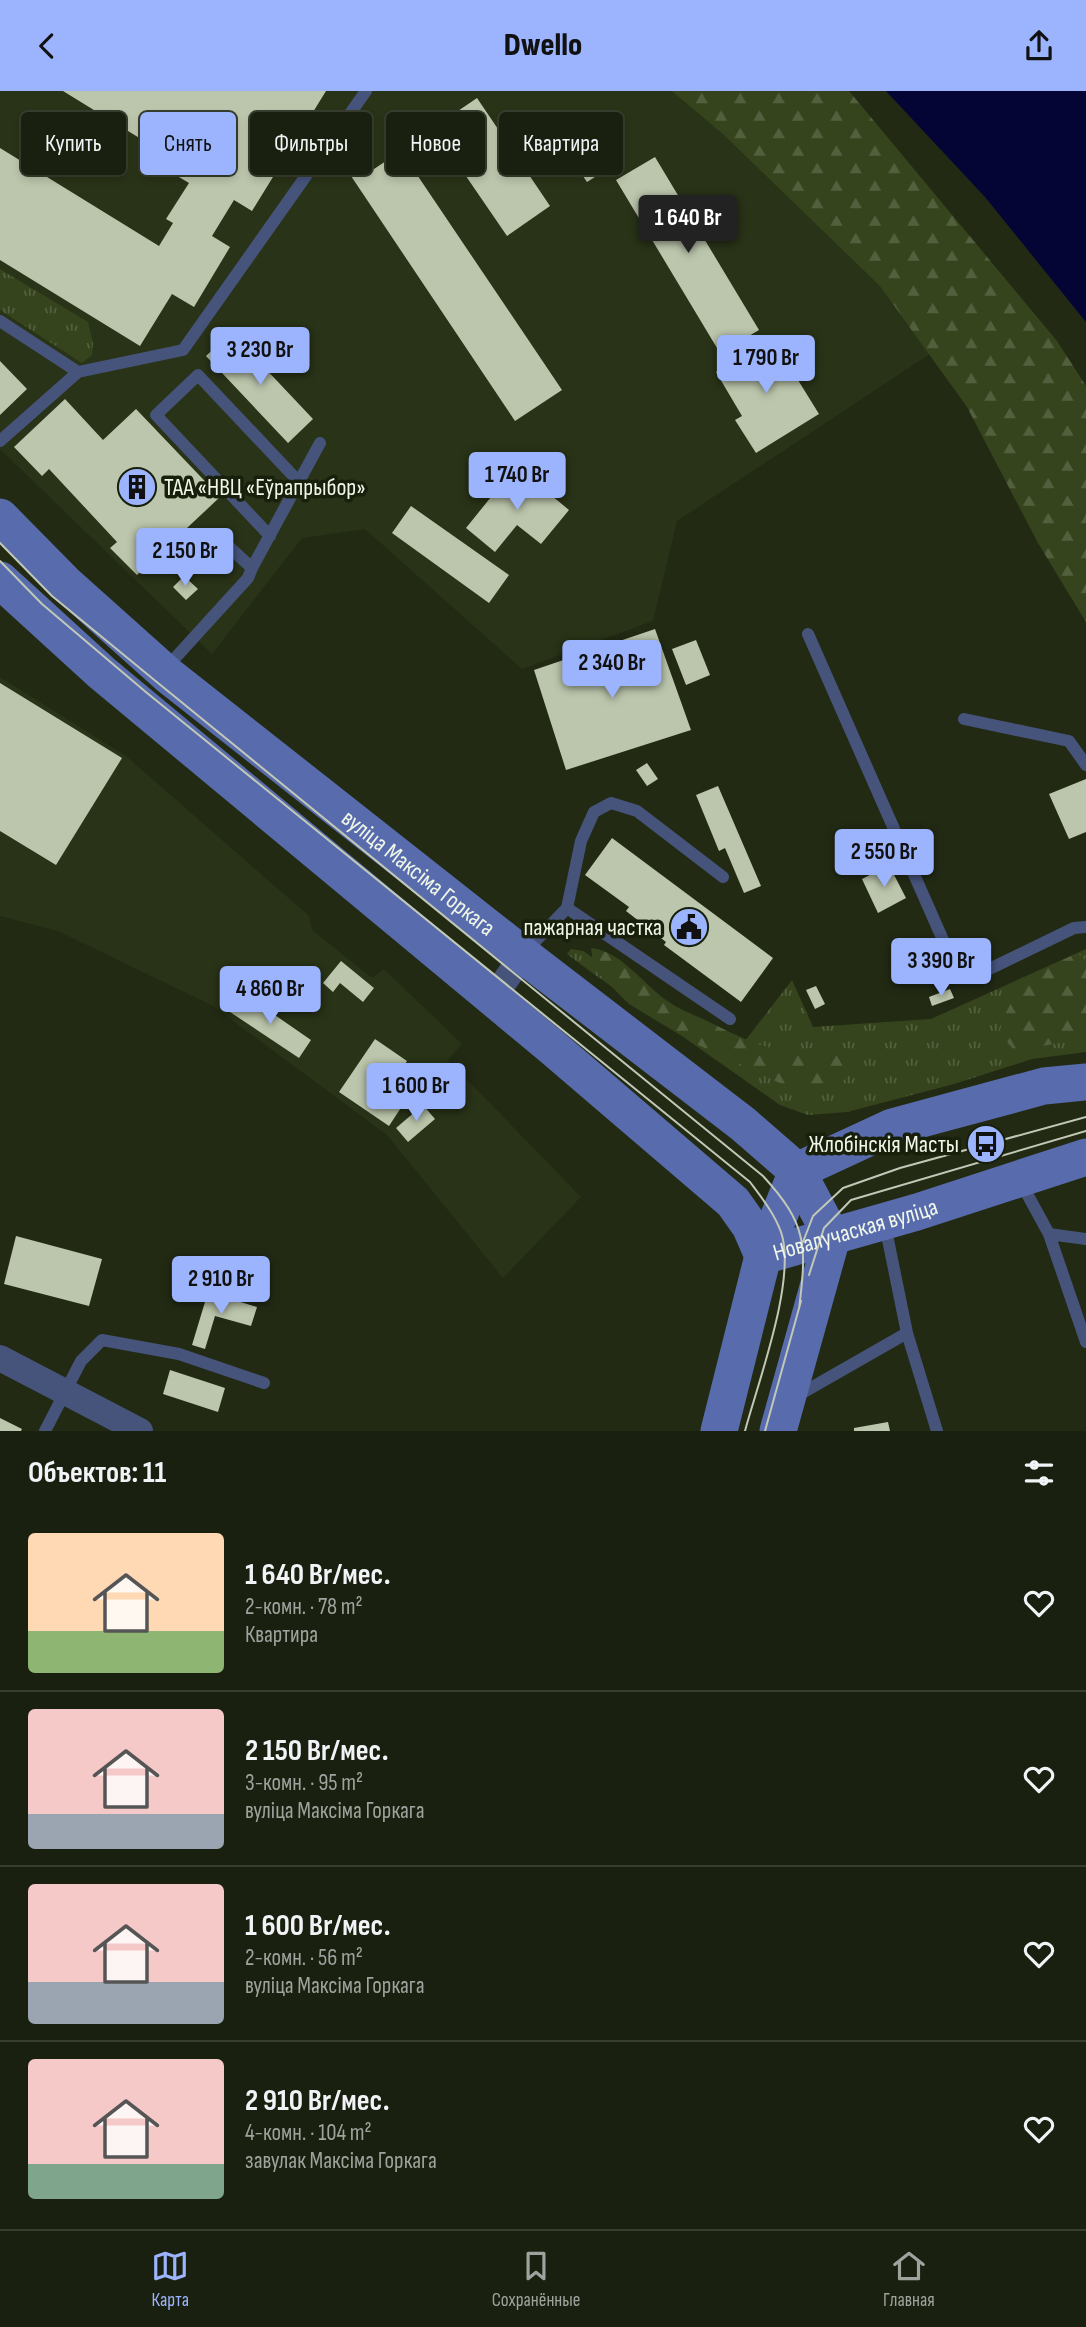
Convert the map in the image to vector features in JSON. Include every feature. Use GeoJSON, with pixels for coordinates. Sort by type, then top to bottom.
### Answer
{"type":"FeatureCollection","features":[{"type":"Feature","properties":{"kind":"main road","name":"вуліца Максіма Горкага"},"geometry":{"type":"LineString","coordinates":[[0,517],[65,583],[163,670],[523,955],[730,1113],[797,1171],[832,1237]]}},
{"type":"Feature","properties":{"kind":"main road","name":"вуліца Максіма Горкага"},"geometry":{"type":"LineString","coordinates":[[0,580],[102,673],[493,998],[733,1202],[750,1226],[763,1256]]}},
{"type":"Feature","properties":{"kind":"main road"},"geometry":{"type":"LineString","coordinates":[[797,1171],[892,1127],[1044,1086],[1086,1083]]}},
{"type":"Feature","properties":{"kind":"main road","name":"Новалучаская вуліца"},"geometry":{"type":"LineString","coordinates":[[763,1256],[884,1222],[1086,1157]]}},
{"type":"Feature","properties":{"kind":"main road","name":"Новалучаская вуліца"},"geometry":{"type":"LineString","coordinates":[[763,1256],[797,1171]]}},
{"type":"Feature","properties":{"kind":"main road"},"geometry":{"type":"LineString","coordinates":[[782,1417],[832,1237]]}},
{"type":"Feature","properties":{"kind":"main road"},"geometry":{"type":"LineString","coordinates":[[719,1431],[763,1256]]}},
{"type":"Feature","properties":{"kind":"street"},"geometry":{"type":"LineString","coordinates":[[493,998],[523,955]]}},
{"type":"Feature","properties":{"kind":"street"},"geometry":{"type":"LineString","coordinates":[[0,1357],[140,1431]]}},
{"type":"Feature","properties":{"kind":"lane"},"geometry":{"type":"LineString","coordinates":[[0,441],[78,372],[183,350],[366,91]]}},
{"type":"Feature","properties":{"kind":"lane"},"geometry":{"type":"LineString","coordinates":[[0,321],[78,372]]}},
{"type":"Feature","properties":{"kind":"lane"},"geometry":{"type":"LineString","coordinates":[[270,536],[156,415],[198,375],[299,482]]}},
{"type":"Feature","properties":{"kind":"lane"},"geometry":{"type":"LineString","coordinates":[[163,670],[248,578],[320,443]]}},
{"type":"Feature","properties":{"kind":"lane"},"geometry":{"type":"LineString","coordinates":[[215,534],[252,568]]}},
{"type":"Feature","properties":{"kind":"lane"},"geometry":{"type":"LineString","coordinates":[[808,634],[958,974],[979,974],[1074,928],[1086,927]]}},
{"type":"Feature","properties":{"kind":"lane"},"geometry":{"type":"LineString","coordinates":[[964,719],[1069,741],[1086,765]]}},
{"type":"Feature","properties":{"kind":"lane"},"geometry":{"type":"LineString","coordinates":[[523,955],[567,908],[581,841],[594,811],[611,803],[637,811],[723,877]]}},
{"type":"Feature","properties":{"kind":"lane"},"geometry":{"type":"LineString","coordinates":[[567,908],[730,1019]]}},
{"type":"Feature","properties":{"kind":"lane"},"geometry":{"type":"LineString","coordinates":[[1019,1180],[1049,1234],[1086,1342]]}},
{"type":"Feature","properties":{"kind":"lane"},"geometry":{"type":"LineString","coordinates":[[884,1222],[907,1333],[937,1431]]}},
{"type":"Feature","properties":{"kind":"lane"},"geometry":{"type":"LineString","coordinates":[[1049,1234],[1086,1239]]}},
{"type":"Feature","properties":{"kind":"lane"},"geometry":{"type":"LineString","coordinates":[[782,1417],[907,1333]]}},
{"type":"Feature","properties":{"kind":"lane"},"geometry":{"type":"LineString","coordinates":[[45,1431],[81,1361],[102,1340],[179,1353],[264,1384]]}},
{"type":"Feature","properties":{"kind":"shaded area"},"geometry":{"type":"Polygon","coordinates":[[[0,91],[677,91],[726,132],[879,282],[936,350],[677,521],[653,621],[522,669],[365,529],[302,538],[212,654],[0,449],[0,91]]]}},
{"type":"Feature","properties":{"kind":"shaded area"},"geometry":{"type":"Polygon","coordinates":[[[886,91],[1086,91],[1086,322],[985,197],[886,91]]]}},
{"type":"Feature","properties":{"kind":"shaded area"},"geometry":{"type":"Polygon","coordinates":[[[0,677],[126,756],[309,916],[312,930],[372,978],[384,969],[462,1044],[448,1060],[581,1197],[503,1278],[387,1135],[213,1006],[58,931],[0,916],[0,677]]]}},
{"type":"Feature","properties":{"kind":"green space"},"geometry":{"type":"Polygon","coordinates":[[[672,91],[849,91],[1057,341],[1086,386],[1086,622],[1038,543],[967,407],[880,286],[723,134],[672,91]]]}},
{"type":"Feature","properties":{"kind":"green space"},"geometry":{"type":"Polygon","coordinates":[[[0,269],[88,322],[93,343],[92,355],[82,363],[0,310],[0,269]]]}},
{"type":"Feature","properties":{"kind":"green space"},"geometry":{"type":"Polygon","coordinates":[[[591,948],[623,962],[673,1005],[738,1036],[781,1050],[846,1055],[855,1058],[855,1070],[835,1088],[782,1084],[692,1042],[629,1004],[594,969],[591,948]]]}},
{"type":"Feature","properties":{"kind":"green space"},"geometry":{"type":"Polygon","coordinates":[[[571,949],[583,951],[735,1054],[792,980],[813,1027],[931,1019],[1086,949],[1086,1052],[1032,1059],[954,1084],[847,1112],[808,1115],[780,1105],[591,972],[567,954],[571,949]]]}},
{"type":"Feature","properties":{"kind":"green space"},"geometry":{"type":"Polygon","coordinates":[[[1078,953],[1086,961],[1086,1038],[1015,1051],[999,1033],[1011,1003],[1027,982],[1037,974],[1078,953]]]}},
{"type":"Feature","properties":{"kind":"building"},"geometry":{"type":"Polygon","coordinates":[[[63,91],[326,91],[313,112],[250,112],[250,175],[274,175],[252,211],[234,200],[212,236],[230,247],[194,307],[172,294],[140,346],[0,260],[0,148],[21,161],[21,175],[44,175],[159,246],[173,223],[166,219],[189,183],[176,175],[236,175],[236,112],[140,112],[140,138],[126,130],[126,112],[97,112],[63,91]]]}},
{"type":"Feature","properties":{"kind":"building"},"geometry":{"type":"Polygon","coordinates":[[[477,98],[499,131],[499,175],[529,175],[550,206],[507,236],[465,175],[485,175],[485,112],[456,112],[477,98]]]}},
{"type":"Feature","properties":{"kind":"building"},"geometry":{"type":"Polygon","coordinates":[[[655,157],[759,330],[720,353],[616,180],[655,157]]]}},
{"type":"Feature","properties":{"kind":"building"},"geometry":{"type":"Polygon","coordinates":[[[386,161],[386,175],[417,175],[562,390],[515,421],[350,175],[372,175],[372,166],[374,169],[386,161]]]}},
{"type":"Feature","properties":{"kind":"building"},"geometry":{"type":"Polygon","coordinates":[[[582,175],[598,175],[587,182],[582,175]]]}},
{"type":"Feature","properties":{"kind":"building"},"geometry":{"type":"Polygon","coordinates":[[[231,332],[313,419],[288,443],[206,356],[231,332]]]}},
{"type":"Feature","properties":{"kind":"building"},"geometry":{"type":"Polygon","coordinates":[[[772,338],[819,414],[756,453],[735,420],[742,416],[716,372],[772,338]]]}},
{"type":"Feature","properties":{"kind":"building"},"geometry":{"type":"Polygon","coordinates":[[[0,361],[27,389],[0,415],[0,361]]]}},
{"type":"Feature","properties":{"kind":"building","name":"ТАА «НВЦ «Еўрапрыбор»"},"geometry":{"type":"Polygon","coordinates":[[[65,399],[103,440],[136,409],[220,497],[137,575],[110,548],[117,542],[49,469],[42,476],[14,447],[65,399]]]}},
{"type":"Feature","properties":{"kind":"building"},"geometry":{"type":"Polygon","coordinates":[[[516,466],[569,510],[541,544],[517,525],[495,552],[466,528],[516,466]]]}},
{"type":"Feature","properties":{"kind":"building"},"geometry":{"type":"Polygon","coordinates":[[[411,506],[509,575],[489,603],[392,533],[411,506]]]}},
{"type":"Feature","properties":{"kind":"building"},"geometry":{"type":"Polygon","coordinates":[[[184,576],[198,589],[186,600],[173,587],[184,576]]]}},
{"type":"Feature","properties":{"kind":"building"},"geometry":{"type":"Polygon","coordinates":[[[655,629],[691,730],[566,770],[534,670],[655,629]]]}},
{"type":"Feature","properties":{"kind":"building"},"geometry":{"type":"Polygon","coordinates":[[[696,640],[710,675],[686,685],[672,649],[696,640]]]}},
{"type":"Feature","properties":{"kind":"building"},"geometry":{"type":"Polygon","coordinates":[[[0,683],[122,758],[56,865],[0,831],[0,683]]]}},
{"type":"Feature","properties":{"kind":"building"},"geometry":{"type":"Polygon","coordinates":[[[647,763],[658,779],[647,786],[636,770],[647,763]]]}},
{"type":"Feature","properties":{"kind":"building"},"geometry":{"type":"Polygon","coordinates":[[[1086,779],[1086,832],[1069,839],[1049,794],[1086,779]]]}},
{"type":"Feature","properties":{"kind":"building"},"geometry":{"type":"Polygon","coordinates":[[[718,786],[761,886],[744,893],[725,848],[719,851],[696,795],[718,786]]]}},
{"type":"Feature","properties":{"kind":"building","name":"пажарная частка"},"geometry":{"type":"Polygon","coordinates":[[[612,838],[773,958],[741,1002],[664,945],[666,942],[626,911],[629,907],[585,875],[612,838]]]}},
{"type":"Feature","properties":{"kind":"building"},"geometry":{"type":"Polygon","coordinates":[[[889,865],[906,898],[878,913],[862,879],[889,865]]]}},
{"type":"Feature","properties":{"kind":"building"},"geometry":{"type":"Polygon","coordinates":[[[341,961],[374,988],[363,1002],[340,983],[333,992],[323,983],[341,961]]]}},
{"type":"Feature","properties":{"kind":"building"},"geometry":{"type":"Polygon","coordinates":[[[816,986],[825,1004],[815,1009],[806,990],[816,986]]]}},
{"type":"Feature","properties":{"kind":"building"},"geometry":{"type":"Polygon","coordinates":[[[950,989],[954,998],[932,1006],[929,997],[950,989]]]}},
{"type":"Feature","properties":{"kind":"building"},"geometry":{"type":"Polygon","coordinates":[[[243,993],[311,1040],[299,1058],[230,1012],[243,993]]]}},
{"type":"Feature","properties":{"kind":"building"},"geometry":{"type":"Polygon","coordinates":[[[375,1039],[407,1061],[389,1088],[406,1100],[389,1126],[339,1092],[375,1039]]]}},
{"type":"Feature","properties":{"kind":"building"},"geometry":{"type":"Polygon","coordinates":[[[423,1105],[435,1119],[408,1142],[396,1128],[423,1105]]]}},
{"type":"Feature","properties":{"kind":"building"},"geometry":{"type":"Polygon","coordinates":[[[16,1236],[102,1259],[89,1306],[4,1284],[16,1236]]]}},
{"type":"Feature","properties":{"kind":"building"},"geometry":{"type":"Polygon","coordinates":[[[208,1292],[257,1307],[251,1326],[215,1316],[205,1349],[192,1345],[208,1292]]]}},
{"type":"Feature","properties":{"kind":"building"},"geometry":{"type":"Polygon","coordinates":[[[170,1370],[225,1388],[218,1412],[163,1394],[170,1370]]]}},
{"type":"Feature","properties":{"kind":"building"},"geometry":{"type":"Polygon","coordinates":[[[0,1418],[22,1429],[21,1431],[0,1431],[0,1418]]]}},
{"type":"Feature","properties":{"kind":"building"},"geometry":{"type":"Polygon","coordinates":[[[888,1422],[890,1431],[854,1431],[854,1428],[888,1422]]]}},
{"type":"Feature","properties":{"kind":"tram line"},"geometry":{"type":"LineString","coordinates":[[0,543],[52,596],[763,1176],[778,1193],[796,1222],[803,1251],[799,1309]]}},
{"type":"Feature","properties":{"kind":"tram line"},"geometry":{"type":"LineString","coordinates":[[0,561],[42,604],[147,693],[750,1182],[775,1218],[785,1252],[784,1276],[774,1331],[745,1431]]}},
{"type":"Feature","properties":{"kind":"tram line"},"geometry":{"type":"LineString","coordinates":[[803,1242],[813,1216],[843,1188],[900,1168],[1086,1117]]}},
{"type":"Feature","properties":{"kind":"tram line"},"geometry":{"type":"LineString","coordinates":[[809,1275],[824,1228],[851,1200],[1086,1131]]}},
{"type":"Feature","properties":{"kind":"tram line"},"geometry":{"type":"LineString","coordinates":[[765,1431],[801,1301]]}},
{"type":"Feature","properties":{"kind":"place","name":"ТАА «НВЦ «Еўрапрыбор»"},"geometry":{"type":"Point","coordinates":[137,487]}},
{"type":"Feature","properties":{"kind":"place","name":"пажарная частка"},"geometry":{"type":"Point","coordinates":[689,927]}},
{"type":"Feature","properties":{"kind":"place","name":"Жлобінскія Масты"},"geometry":{"type":"Point","coordinates":[986,1144]}}]}
